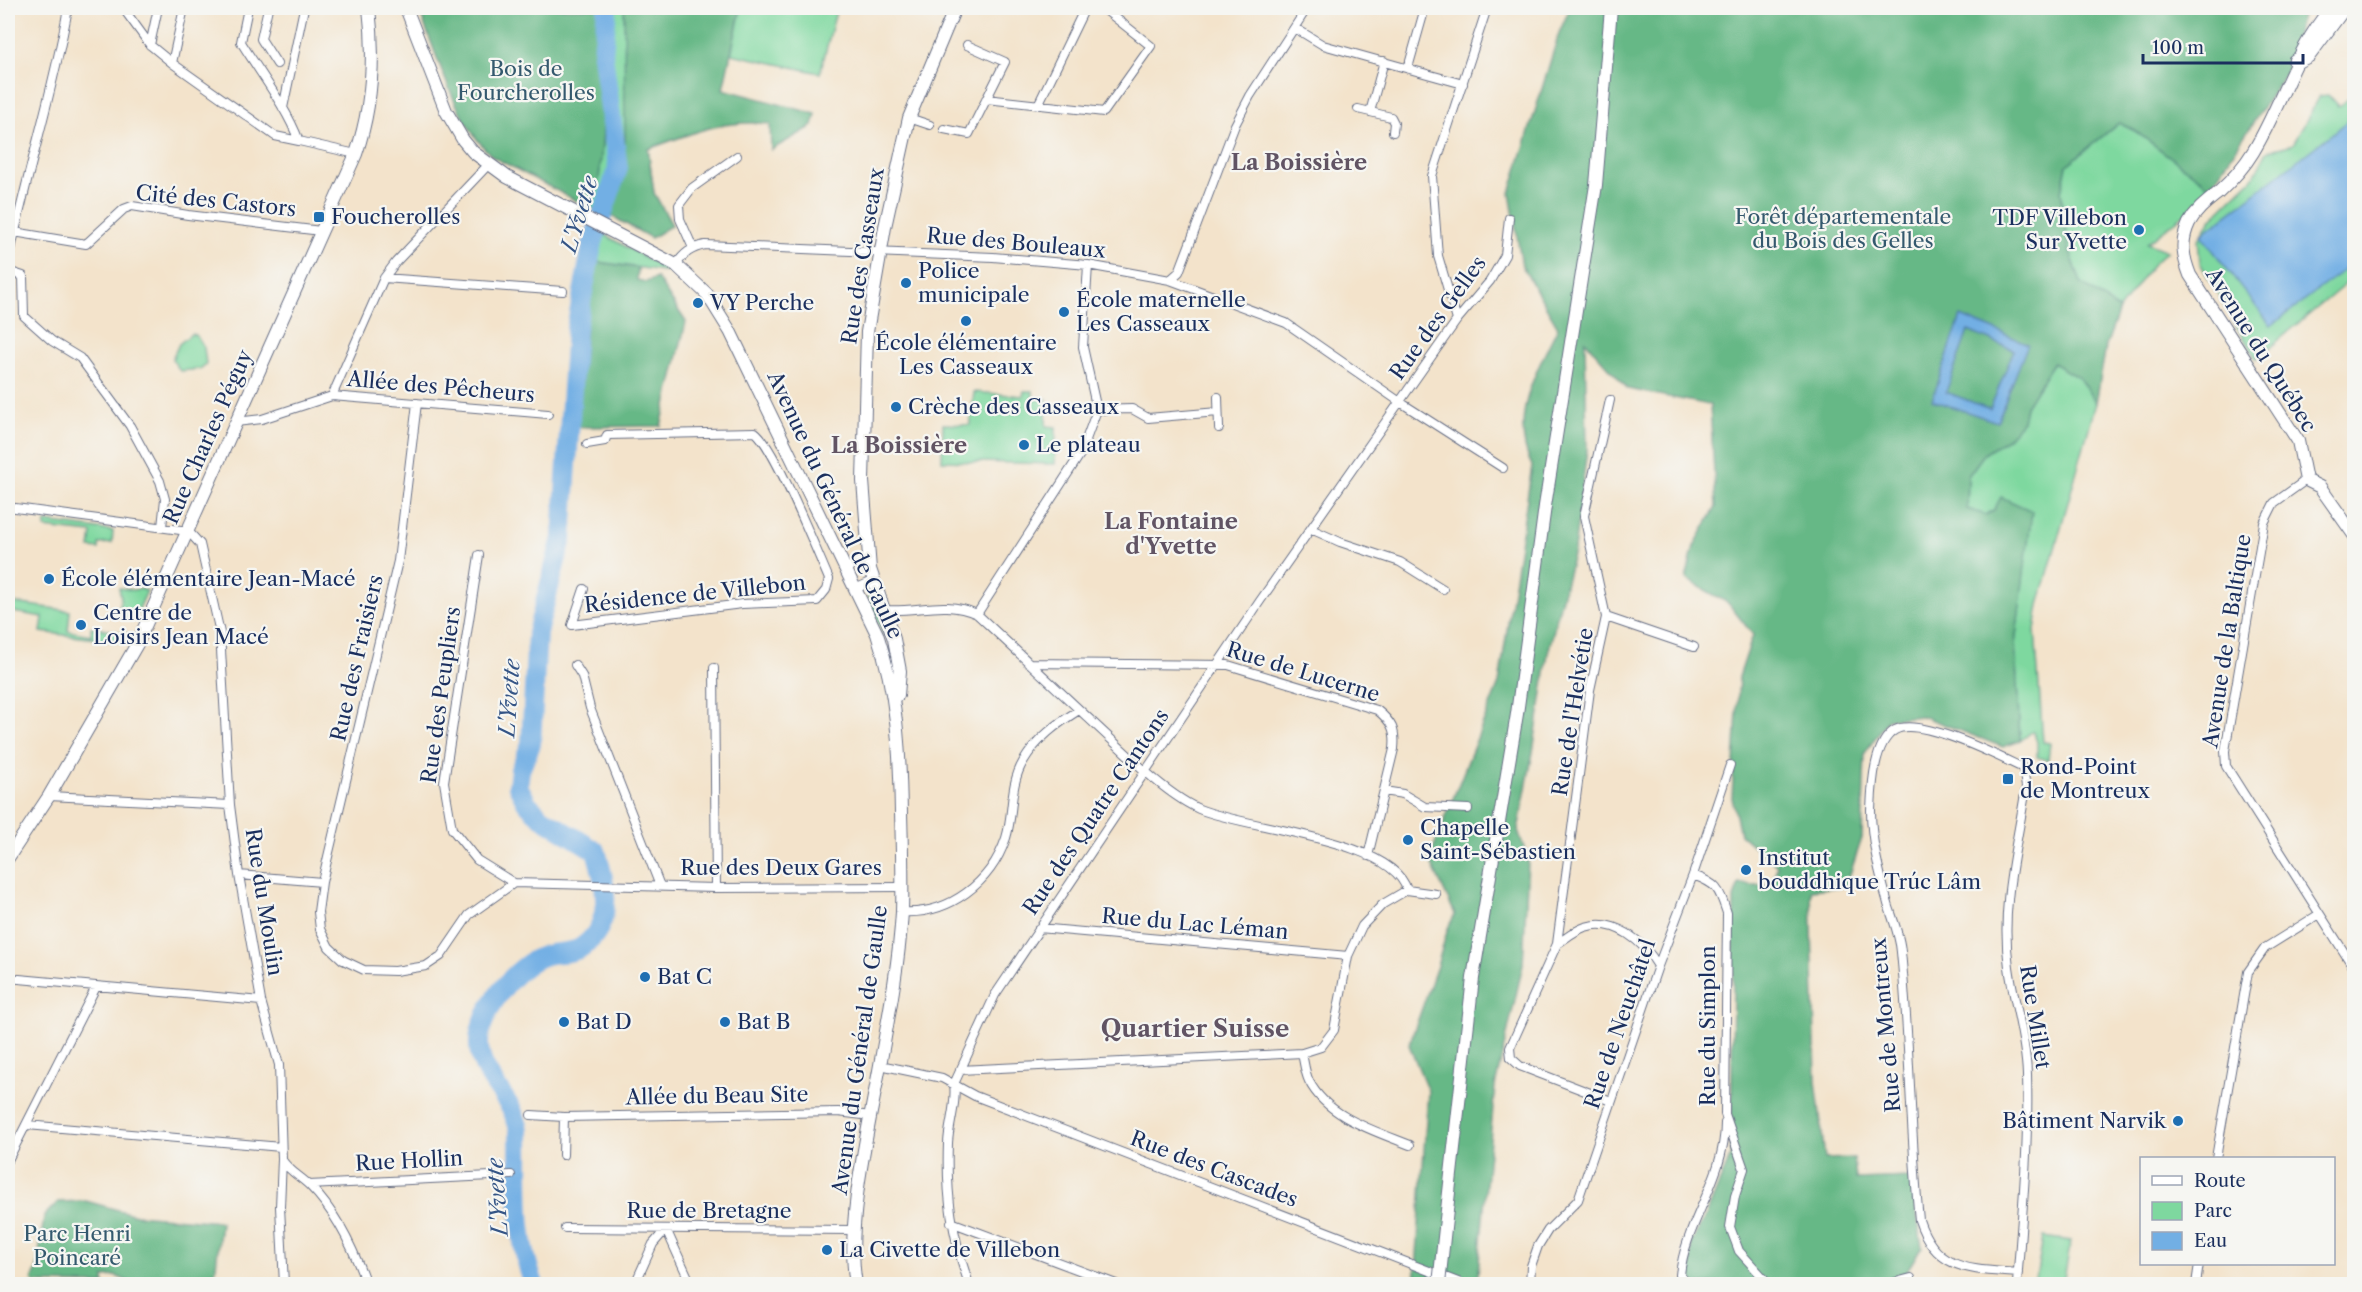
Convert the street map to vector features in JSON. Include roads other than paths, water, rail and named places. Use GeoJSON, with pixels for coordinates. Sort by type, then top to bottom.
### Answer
{"type":"FeatureCollection","features":[{"type":"Feature","properties":{"kind":"highway"},"geometry":{"type":"LineString","coordinates":[[2298,58],[2308,55],[2343,8]]}},
{"type":"Feature","properties":{"kind":"main road","name":"Rue Charles Péguy"},"geometry":{"type":"LineString","coordinates":[[8,858],[50,796],[136,644],[356,154],[367,118],[370,97],[372,51],[369,8]]}},
{"type":"Feature","properties":{"kind":"main road","name":"Avenue du Général de Gaulle"},"geometry":{"type":"LineString","coordinates":[[406,8],[446,111],[463,140],[488,165],[676,265],[692,277],[719,310],[857,588],[881,646],[897,714],[902,912],[854,1230],[853,1265],[856,1284]]}},
{"type":"Feature","properties":{"kind":"main road","name":"Rue des Casseaux"},"geometry":{"type":"LineString","coordinates":[[897,714],[900,671],[893,636],[873,581],[863,481],[867,333],[880,251],[909,118],[955,8]]}},
{"type":"Feature","properties":{"kind":"main road"},"geometry":{"type":"LineString","coordinates":[[1439,1284],[1473,978],[1517,714],[1545,506],[1596,185],[1611,8]]}},
{"type":"Feature","properties":{"kind":"main road"},"geometry":{"type":"LineString","coordinates":[[2298,58],[2300,45],[2321,8]]}},
{"type":"Feature","properties":{"kind":"main road"},"geometry":{"type":"LineString","coordinates":[[2298,58],[2318,22],[2331,8]]}},
{"type":"Feature","properties":{"kind":"main road","name":"Avenue du Québec"},"geometry":{"type":"LineString","coordinates":[[2298,58],[2253,152],[2238,173],[2201,207],[2190,221],[2184,238],[2183,256],[2190,275],[2298,441],[2306,480]]}},
{"type":"Feature","properties":{"kind":"main road"},"geometry":{"type":"LineString","coordinates":[[2306,480],[2320,487],[2355,535]]}},
{"type":"Feature","properties":{"kind":"street"},"geometry":{"type":"LineString","coordinates":[[8,264],[14,232],[59,60],[68,8]]}},
{"type":"Feature","properties":{"kind":"street"},"geometry":{"type":"LineString","coordinates":[[123,8],[150,45],[275,136],[356,154]]}},
{"type":"Feature","properties":{"kind":"street"},"geometry":{"type":"LineString","coordinates":[[150,45],[158,8]]}},
{"type":"Feature","properties":{"kind":"street"},"geometry":{"type":"LineString","coordinates":[[172,63],[184,8]]}},
{"type":"Feature","properties":{"kind":"street"},"geometry":{"type":"LineString","coordinates":[[248,8],[241,42],[292,120],[299,141]]}},
{"type":"Feature","properties":{"kind":"street"},"geometry":{"type":"LineString","coordinates":[[268,8],[261,39],[277,64]]}},
{"type":"Feature","properties":{"kind":"street"},"geometry":{"type":"LineString","coordinates":[[283,108],[304,8]]}},
{"type":"Feature","properties":{"kind":"street"},"geometry":{"type":"LineString","coordinates":[[1038,105],[1085,8]]}},
{"type":"Feature","properties":{"kind":"street"},"geometry":{"type":"LineString","coordinates":[[986,99],[1104,112],[1151,46],[1102,8]]}},
{"type":"Feature","properties":{"kind":"street"},"geometry":{"type":"LineString","coordinates":[[1170,280],[1179,272],[1240,115],[1307,8]]}},
{"type":"Feature","properties":{"kind":"street"},"geometry":{"type":"LineString","coordinates":[[1457,321],[1438,256],[1432,189],[1436,160],[1487,8]]}},
{"type":"Feature","properties":{"kind":"street"},"geometry":{"type":"LineString","coordinates":[[1408,68],[1423,15]]}},
{"type":"Feature","properties":{"kind":"street"},"geometry":{"type":"LineString","coordinates":[[1295,28],[1323,45],[1463,84]]}},
{"type":"Feature","properties":{"kind":"street"},"geometry":{"type":"LineString","coordinates":[[944,129],[969,134],[1005,62],[967,45]]}},
{"type":"Feature","properties":{"kind":"street"},"geometry":{"type":"LineString","coordinates":[[1370,112],[1384,61]]}},
{"type":"Feature","properties":{"kind":"street"},"geometry":{"type":"LineString","coordinates":[[1358,109],[1390,117],[1394,123],[1393,132]]}},
{"type":"Feature","properties":{"kind":"street"},"geometry":{"type":"LineString","coordinates":[[909,118],[930,125]]}},
{"type":"Feature","properties":{"kind":"street"},"geometry":{"type":"LineString","coordinates":[[676,265],[693,248],[680,219],[679,204],[692,188],[737,156]]}},
{"type":"Feature","properties":{"kind":"street"},"geometry":{"type":"LineString","coordinates":[[236,422],[262,419],[332,396],[384,278],[396,261],[488,165]]}},
{"type":"Feature","properties":{"kind":"street","name":"Cité des Castors"},"geometry":{"type":"LineString","coordinates":[[14,232],[86,244],[124,209],[132,206],[321,231]]}},
{"type":"Feature","properties":{"kind":"street","name":"Rue des Gelles"},"geometry":{"type":"LineString","coordinates":[[1400,402],[1457,321],[1490,281],[1504,255],[1509,218]]}},
{"type":"Feature","properties":{"kind":"street","name":"Rue des Bouleaux"},"geometry":{"type":"LineString","coordinates":[[693,248],[705,245],[880,251],[1088,265],[1170,280],[1286,323],[1400,402],[1503,468]]}},
{"type":"Feature","properties":{"kind":"street"},"geometry":{"type":"LineString","coordinates":[[977,614],[1081,453],[1097,410],[1083,347],[1088,265]]}},
{"type":"Feature","properties":{"kind":"street"},"geometry":{"type":"LineString","coordinates":[[8,271],[23,276],[24,316],[52,341],[80,358],[130,426],[160,481],[165,500],[162,527]]}},
{"type":"Feature","properties":{"kind":"street"},"geometry":{"type":"LineString","coordinates":[[384,278],[563,291]]}},
{"type":"Feature","properties":{"kind":"street","name":"Allée des Pêcheurs"},"geometry":{"type":"LineString","coordinates":[[332,396],[548,414]]}},
{"type":"Feature","properties":{"kind":"street"},"geometry":{"type":"LineString","coordinates":[[1218,397],[1219,428]]}},
{"type":"Feature","properties":{"kind":"street","name":"Rue de l'Helvétie"},"geometry":{"type":"LineString","coordinates":[[1610,400],[1584,516],[1606,617],[1590,690],[1557,944],[1510,1048],[1511,1058],[1520,1066],[1611,1101]]}},
{"type":"Feature","properties":{"kind":"street","name":"Rue des Quatre Cantons"},"geometry":{"type":"LineString","coordinates":[[969,1284],[951,1222],[947,1195],[949,1133],[956,1094],[954,1084],[995,994],[1217,664],[1400,402]]}},
{"type":"Feature","properties":{"kind":"street","name":"Rue des Fraisiers"},"geometry":{"type":"LineString","coordinates":[[417,403],[398,561],[322,882],[318,912],[320,929],[329,947],[343,960],[364,970],[395,971],[426,966],[441,956],[469,915],[514,884]]}},
{"type":"Feature","properties":{"kind":"street"},"geometry":{"type":"LineString","coordinates":[[1097,410],[1132,409],[1148,418],[1218,412]]}},
{"type":"Feature","properties":{"kind":"street","name":"Résidence de Villebon"},"geometry":{"type":"LineString","coordinates":[[584,589],[572,625],[742,604],[817,601],[826,590],[829,579],[776,464],[760,435],[755,432],[607,435],[605,441],[586,444]]}},
{"type":"Feature","properties":{"kind":"street"},"geometry":{"type":"LineString","coordinates":[[776,464],[792,456]]}},
{"type":"Feature","properties":{"kind":"street","name":"Avenue de la Baltique"},"geometry":{"type":"LineString","coordinates":[[2306,480],[2274,503],[2264,523],[2225,751],[2226,766],[2318,915],[2355,968]]}},
{"type":"Feature","properties":{"kind":"street"},"geometry":{"type":"LineString","coordinates":[[8,507],[188,531]]}},
{"type":"Feature","properties":{"kind":"street"},"geometry":{"type":"LineString","coordinates":[[1311,529],[1340,542],[1400,562],[1443,589]]}},
{"type":"Feature","properties":{"kind":"street","name":"Rue du Moulin"},"geometry":{"type":"LineString","coordinates":[[188,531],[200,544],[220,633],[231,805],[239,875],[261,1001],[279,1065],[282,1159],[280,1207],[284,1284]]}},
{"type":"Feature","properties":{"kind":"street","name":"Rue des Peupliers"},"geometry":{"type":"LineString","coordinates":[[479,555],[444,782],[452,829],[477,860],[514,884]]}},
{"type":"Feature","properties":{"kind":"street"},"geometry":{"type":"LineString","coordinates":[[847,568],[869,556]]}},
{"type":"Feature","properties":{"kind":"street"},"geometry":{"type":"LineString","coordinates":[[857,588],[873,581]]}},
{"type":"Feature","properties":{"kind":"street"},"geometry":{"type":"LineString","coordinates":[[884,610],[935,606],[957,608],[977,614],[1146,772],[1175,795],[1198,808],[1229,819],[1342,844],[1388,866],[1404,879],[1407,890]]}},
{"type":"Feature","properties":{"kind":"street"},"geometry":{"type":"LineString","coordinates":[[1606,617],[1695,647]]}},
{"type":"Feature","properties":{"kind":"street","name":"Rue de Lucerne"},"geometry":{"type":"LineString","coordinates":[[1028,663],[1217,664],[1377,710],[1389,719],[1396,733],[1368,856]]}},
{"type":"Feature","properties":{"kind":"street"},"geometry":{"type":"LineString","coordinates":[[575,665],[582,676],[590,708],[660,886]]}},
{"type":"Feature","properties":{"kind":"street"},"geometry":{"type":"LineString","coordinates":[[714,668],[716,888]]}},
{"type":"Feature","properties":{"kind":"street"},"geometry":{"type":"LineString","coordinates":[[902,912],[931,911],[946,905],[976,886],[986,876],[1006,837],[1013,792],[1022,763],[1034,745],[1051,728],[1080,710]]}},
{"type":"Feature","properties":{"kind":"street","name":"Rue de Montreux"},"geometry":{"type":"LineString","coordinates":[[2013,763],[1917,727],[1896,729],[1880,749],[1871,808],[1874,846],[1901,949],[1919,1220],[1930,1245],[1959,1268],[2018,1273]]}},
{"type":"Feature","properties":{"kind":"street","name":"Rue Millet"},"geometry":{"type":"LineString","coordinates":[[2013,763],[2023,768],[2026,787],[2010,872],[2007,936],[2008,967],[2023,1032],[2027,1078],[2027,1176],[2017,1284]]}},
{"type":"Feature","properties":{"kind":"street","name":"Rue de Neuchâtel"},"geometry":{"type":"LineString","coordinates":[[1530,1284],[1531,1266],[1538,1246],[1548,1230],[1578,1200],[1658,966],[1694,876],[1730,765]]}},
{"type":"Feature","properties":{"kind":"street"},"geometry":{"type":"LineString","coordinates":[[1384,791],[1403,794],[1425,807],[1468,809]]}},
{"type":"Feature","properties":{"kind":"street"},"geometry":{"type":"LineString","coordinates":[[50,796],[231,805]]}},
{"type":"Feature","properties":{"kind":"street"},"geometry":{"type":"LineString","coordinates":[[239,875],[322,882]]}},
{"type":"Feature","properties":{"kind":"street","name":"Rue du Simplon"},"geometry":{"type":"LineString","coordinates":[[1694,876],[1708,881],[1720,890],[1727,913],[1725,1114],[1744,1169],[1735,1196],[1730,1227],[1739,1251],[1768,1284]]}},
{"type":"Feature","properties":{"kind":"street","name":"Rue des Deux Gares"},"geometry":{"type":"LineString","coordinates":[[514,884],[716,888],[902,887]]}},
{"type":"Feature","properties":{"kind":"street"},"geometry":{"type":"LineString","coordinates":[[960,1070],[993,1071],[1302,1053],[1321,1047],[1334,1030],[1348,956],[1362,926],[1383,904],[1407,890],[1436,894]]}},
{"type":"Feature","properties":{"kind":"street"},"geometry":{"type":"LineString","coordinates":[[2216,1157],[2248,972],[2265,948],[2318,915]]}},
{"type":"Feature","properties":{"kind":"street"},"geometry":{"type":"LineString","coordinates":[[1557,944],[1584,927],[1604,924],[1626,932],[1648,949],[1658,966]]}},
{"type":"Feature","properties":{"kind":"street","name":"Rue du Lac Léman"},"geometry":{"type":"LineString","coordinates":[[1039,928],[1348,956]]}},
{"type":"Feature","properties":{"kind":"street"},"geometry":{"type":"LineString","coordinates":[[8,978],[261,1001]]}},
{"type":"Feature","properties":{"kind":"street"},"geometry":{"type":"LineString","coordinates":[[8,1160],[96,987]]}},
{"type":"Feature","properties":{"kind":"street"},"geometry":{"type":"LineString","coordinates":[[1302,1053],[1308,1081],[1326,1101],[1353,1122],[1410,1145]]}},
{"type":"Feature","properties":{"kind":"street","name":"Rue des Cascades"},"geometry":{"type":"LineString","coordinates":[[880,1065],[942,1078],[986,1100],[1463,1284]]}},
{"type":"Feature","properties":{"kind":"street","name":"Allée du Beau Site"},"geometry":{"type":"LineString","coordinates":[[531,1115],[564,1117],[838,1112],[871,1116]]}},
{"type":"Feature","properties":{"kind":"street"},"geometry":{"type":"LineString","coordinates":[[1687,1284],[1680,1275],[1682,1254],[1721,1162],[1725,1140],[1725,1114]]}},
{"type":"Feature","properties":{"kind":"street"},"geometry":{"type":"LineString","coordinates":[[563,1155],[564,1117]]}},
{"type":"Feature","properties":{"kind":"street"},"geometry":{"type":"LineString","coordinates":[[27,1125],[281,1147]]}},
{"type":"Feature","properties":{"kind":"street"},"geometry":{"type":"LineString","coordinates":[[282,1159],[291,1172],[309,1185],[339,1225],[366,1284]]}},
{"type":"Feature","properties":{"kind":"street","name":"Rue Hollin"},"geometry":{"type":"LineString","coordinates":[[309,1185],[511,1175]]}},
{"type":"Feature","properties":{"kind":"street"},"geometry":{"type":"LineString","coordinates":[[951,1222],[1116,1284]]}},
{"type":"Feature","properties":{"kind":"street","name":"Rue de Bretagne"},"geometry":{"type":"LineString","coordinates":[[564,1228],[854,1230]]}},
{"type":"Feature","properties":{"kind":"street"},"geometry":{"type":"LineString","coordinates":[[635,1284],[653,1244],[666,1229],[691,1284]]}},
{"type":"Feature","properties":{"kind":"street"},"geometry":{"type":"LineString","coordinates":[[2196,1284],[2199,1265]]}},
{"type":"Feature","properties":{"kind":"street"},"geometry":{"type":"LineString","coordinates":[[1888,1284],[1911,1278]]}},
{"type":"Feature","properties":{"kind":"water"},"geometry":{"type":"Polygon","coordinates":[[[2351,119],[2354,124],[2354,262],[2271,326],[2201,235],[2351,119]]]}},
{"type":"Feature","properties":{"kind":"water"},"geometry":{"type":"Polygon","coordinates":[[[1961,316],[2028,344],[1997,422],[1932,400],[1961,316]],[[1968,331],[1946,392],[1990,409],[2014,350],[1968,331]]]}},
{"type":"Feature","properties":{"kind":"waterway","name":"L'Yvette"},"geometry":{"type":"LineString","coordinates":[[534,1284],[521,1228],[519,1130],[510,1106],[483,1064],[479,1041],[486,1016],[512,978],[523,968],[546,955],[569,952],[582,947],[600,927],[604,915],[605,889],[596,851],[541,817],[527,803],[518,786],[520,770],[531,744],[537,633],[562,538],[576,329],[592,245],[618,168],[603,55],[607,8]]}},
{"type":"Feature","properties":{"kind":"place","name":"Foucherolles"},"geometry":{"type":"Point","coordinates":[319,217]}},
{"type":"Feature","properties":{"kind":"place","name":"TDF Villebon Sur Yvette"},"geometry":{"type":"Point","coordinates":[2139,230]}},
{"type":"Feature","properties":{"kind":"place","name":"Police municipale"},"geometry":{"type":"Point","coordinates":[906,283]}},
{"type":"Feature","properties":{"kind":"place","name":"VY Perche"},"geometry":{"type":"Point","coordinates":[698,303]}},
{"type":"Feature","properties":{"kind":"place","name":"École maternelle Les Casseaux"},"geometry":{"type":"Point","coordinates":[1064,312]}},
{"type":"Feature","properties":{"kind":"place","name":"École élémentaire Les Casseaux"},"geometry":{"type":"Point","coordinates":[966,321]}},
{"type":"Feature","properties":{"kind":"place","name":"Crèche des Casseaux"},"geometry":{"type":"Point","coordinates":[896,407]}},
{"type":"Feature","properties":{"kind":"place","name":"Le plateau"},"geometry":{"type":"Point","coordinates":[1024,445]}},
{"type":"Feature","properties":{"kind":"place","name":"École élémentaire Jean-Macé"},"geometry":{"type":"Point","coordinates":[49,579]}},
{"type":"Feature","properties":{"kind":"place","name":"Centre de Loisirs Jean Macé"},"geometry":{"type":"Point","coordinates":[81,625]}},
{"type":"Feature","properties":{"kind":"place","name":"Rond-Point de Montreux"},"geometry":{"type":"Point","coordinates":[2008,779]}},
{"type":"Feature","properties":{"kind":"place","name":"Chapelle Saint-Sébastien"},"geometry":{"type":"Point","coordinates":[1408,840]}},
{"type":"Feature","properties":{"kind":"place","name":"Institut bouddhique Trúc Lâm"},"geometry":{"type":"Point","coordinates":[1746,870]}},
{"type":"Feature","properties":{"kind":"place","name":"Bat C"},"geometry":{"type":"Point","coordinates":[645,977]}},
{"type":"Feature","properties":{"kind":"place","name":"Bat D"},"geometry":{"type":"Point","coordinates":[564,1022]}},
{"type":"Feature","properties":{"kind":"place","name":"Bat B"},"geometry":{"type":"Point","coordinates":[725,1022]}},
{"type":"Feature","properties":{"kind":"place","name":"Bâtiment Narvik"},"geometry":{"type":"Point","coordinates":[2178,1121]}},
{"type":"Feature","properties":{"kind":"place","name":"La Civette de Villebon"},"geometry":{"type":"Point","coordinates":[827,1250]}},
{"type":"Feature","properties":{"kind":"district","name":"La Boissière"},"geometry":{"type":"Point","coordinates":[1299,162]}},
{"type":"Feature","properties":{"kind":"district","name":"La Boissière"},"geometry":{"type":"Point","coordinates":[899,445]}},
{"type":"Feature","properties":{"kind":"district","name":"La Fontaine d'Yvette"},"geometry":{"type":"Point","coordinates":[1171,534]}},
{"type":"Feature","properties":{"kind":"district","name":"Quartier Suisse"},"geometry":{"type":"Point","coordinates":[1195,1029]}},
{"type":"Feature","properties":{"kind":"park label","name":"Bois de Fourcherolles"},"geometry":{"type":"Point","coordinates":[526,81]}},
{"type":"Feature","properties":{"kind":"park label","name":"Forêt départementale du Bois des Gelles"},"geometry":{"type":"Point","coordinates":[1843,229]}},
{"type":"Feature","properties":{"kind":"park label","name":"Parc Henri Poincaré"},"geometry":{"type":"Point","coordinates":[77,1246]}}]}
